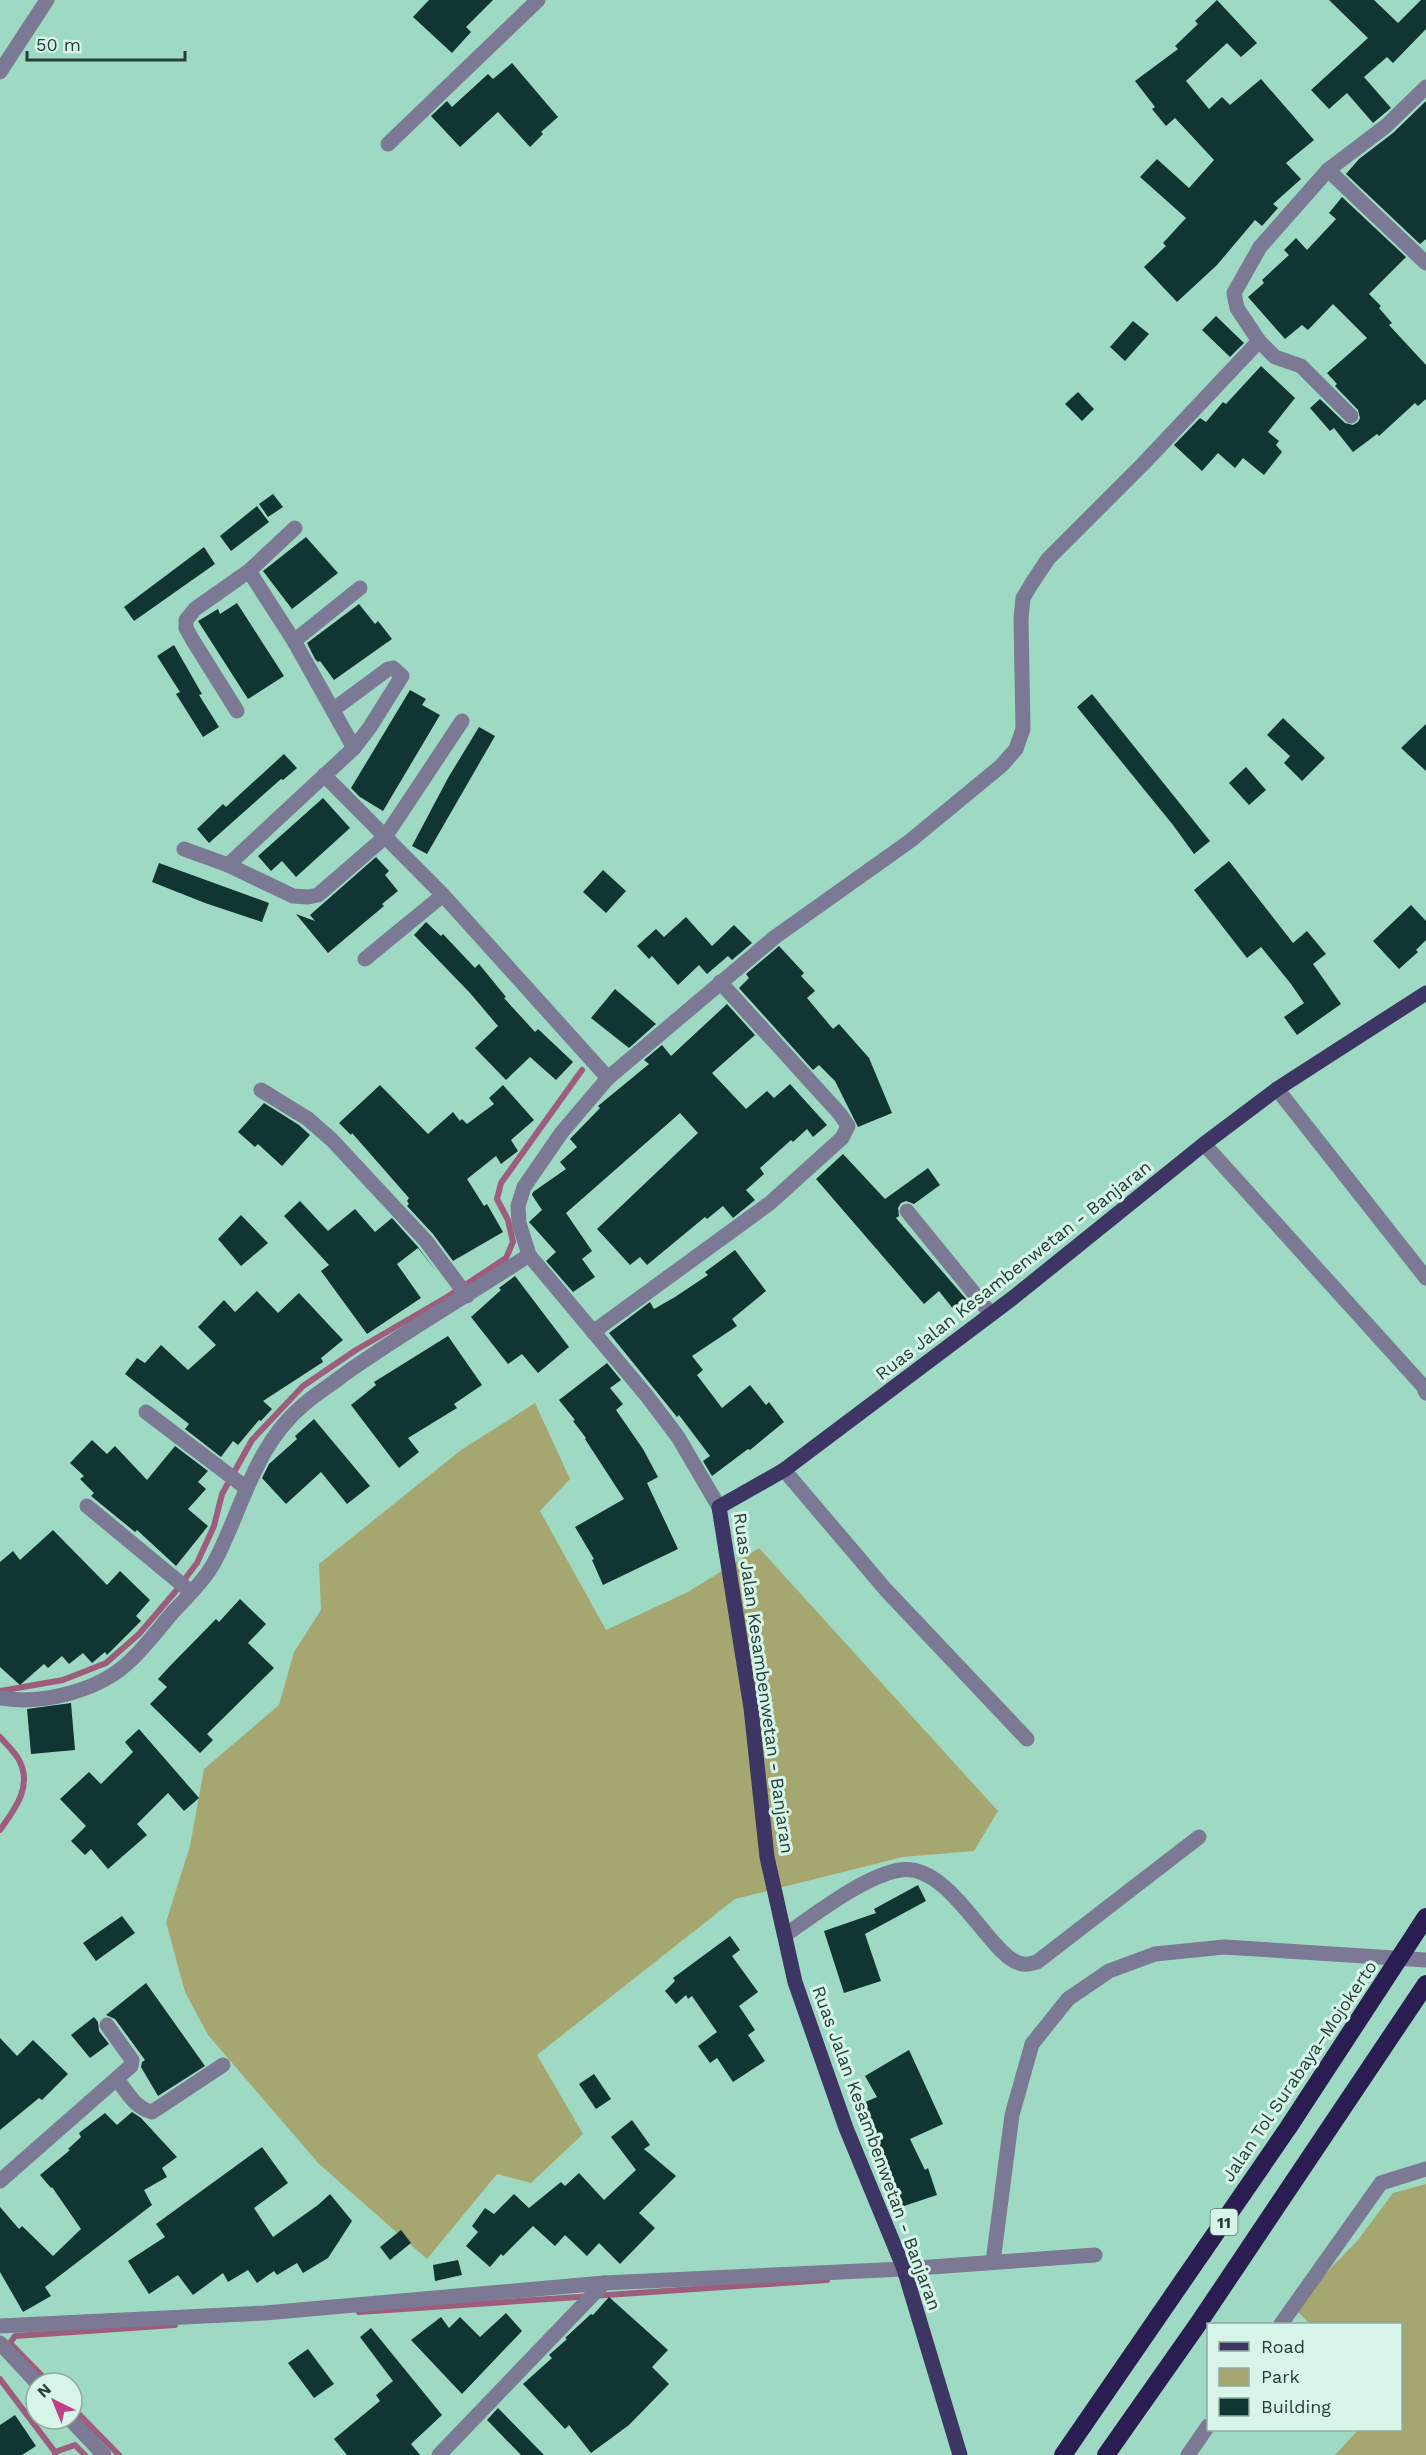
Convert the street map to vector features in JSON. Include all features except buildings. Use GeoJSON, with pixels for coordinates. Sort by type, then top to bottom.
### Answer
{"type":"FeatureCollection","features":[{"type":"Feature","properties":{"kind":"highway","name":"Jalan Tol Surabaya–Mojokerto"},"geometry":{"type":"LineString","coordinates":[[1063,2455],[1288,2128],[1426,1917]]}},
{"type":"Feature","properties":{"kind":"highway","name":"11"},"geometry":{"type":"LineString","coordinates":[[1106,2455],[1198,2324],[1424,1988]]}},
{"type":"Feature","properties":{"kind":"main road","name":"Ruas Jalan Kesambenwetan - Banjaran"},"geometry":{"type":"LineString","coordinates":[[960,2455],[904,2269],[826,2073],[795,1982],[767,1857],[751,1708],[719,1507],[784,1470],[991,1314],[1204,1143],[1277,1089],[1426,993]]}},
{"type":"Feature","properties":{"kind":"street"},"geometry":{"type":"LineString","coordinates":[[0,72],[47,0]]}},
{"type":"Feature","properties":{"kind":"street"},"geometry":{"type":"LineString","coordinates":[[388,144],[538,0]]}},
{"type":"Feature","properties":{"kind":"street"},"geometry":{"type":"LineString","coordinates":[[1351,416],[1301,366],[1275,357],[1259,341],[1238,308],[1234,292],[1260,247],[1328,170],[1386,126],[1426,87]]}},
{"type":"Feature","properties":{"kind":"street"},"geometry":{"type":"LineString","coordinates":[[1328,170],[1426,262]]}},
{"type":"Feature","properties":{"kind":"street"},"geometry":{"type":"LineString","coordinates":[[719,1507],[678,1437],[530,1255],[519,1223],[518,1206],[524,1187],[562,1132],[608,1078],[775,937],[910,841],[1001,766],[1016,749],[1023,729],[1021,619],[1023,598],[1048,559],[1143,464],[1259,341]]}},
{"type":"Feature","properties":{"kind":"street"},"geometry":{"type":"LineString","coordinates":[[237,711],[186,628],[186,620],[195,609],[249,571],[295,528]]}},
{"type":"Feature","properties":{"kind":"street"},"geometry":{"type":"LineString","coordinates":[[249,571],[294,641],[354,748]]}},
{"type":"Feature","properties":{"kind":"street"},"geometry":{"type":"LineString","coordinates":[[294,641],[360,588]]}},
{"type":"Feature","properties":{"kind":"street"},"geometry":{"type":"LineString","coordinates":[[228,865],[354,748],[402,676],[393,668],[388,669],[334,709]]}},
{"type":"Feature","properties":{"kind":"street"},"geometry":{"type":"LineString","coordinates":[[184,849],[228,865],[293,896],[309,897],[318,894],[385,837],[462,721]]}},
{"type":"Feature","properties":{"kind":"street"},"geometry":{"type":"LineString","coordinates":[[324,775],[443,895],[608,1078]]}},
{"type":"Feature","properties":{"kind":"street"},"geometry":{"type":"LineString","coordinates":[[365,959],[443,895]]}},
{"type":"Feature","properties":{"kind":"street"},"geometry":{"type":"LineString","coordinates":[[593,1332],[770,1203],[843,1138],[848,1126],[840,1114],[720,982]]}},
{"type":"Feature","properties":{"kind":"street"},"geometry":{"type":"LineString","coordinates":[[1277,1089],[1426,1278]]}},
{"type":"Feature","properties":{"kind":"street"},"geometry":{"type":"LineString","coordinates":[[261,1090],[308,1119],[332,1140],[426,1241],[467,1296]]}},
{"type":"Feature","properties":{"kind":"street"},"geometry":{"type":"LineString","coordinates":[[1204,1143],[1423,1386],[1426,1393]]}},
{"type":"Feature","properties":{"kind":"street"},"geometry":{"type":"LineString","coordinates":[[907,1211],[991,1314]]}},
{"type":"Feature","properties":{"kind":"street"},"geometry":{"type":"LineString","coordinates":[[0,1698],[17,1701],[44,1700],[95,1684],[112,1676],[131,1660],[191,1592],[214,1562],[245,1487],[276,1434],[301,1406],[378,1350],[530,1255]]}},
{"type":"Feature","properties":{"kind":"street"},"geometry":{"type":"LineString","coordinates":[[146,1412],[197,1453],[245,1487]]}},
{"type":"Feature","properties":{"kind":"street"},"geometry":{"type":"LineString","coordinates":[[784,1470],[886,1590],[1027,1739]]}},
{"type":"Feature","properties":{"kind":"street"},"geometry":{"type":"LineString","coordinates":[[87,1506],[191,1592]]}},
{"type":"Feature","properties":{"kind":"street"},"geometry":{"type":"LineString","coordinates":[[785,1935],[875,1877],[902,1870],[925,1874],[957,1899],[1014,1961],[1024,1964],[1037,1962],[1199,1837]]}},
{"type":"Feature","properties":{"kind":"street"},"geometry":{"type":"LineString","coordinates":[[993,2262],[1012,2115],[1032,2044],[1068,1999],[1109,1971],[1155,1954],[1224,1947],[1426,1960]]}},
{"type":"Feature","properties":{"kind":"street"},"geometry":{"type":"LineString","coordinates":[[0,2181],[131,2066],[132,2060],[107,2025]]}},
{"type":"Feature","properties":{"kind":"street"},"geometry":{"type":"LineString","coordinates":[[117,2079],[136,2104],[152,2112],[223,2065]]}},
{"type":"Feature","properties":{"kind":"street"},"geometry":{"type":"LineString","coordinates":[[1282,2323],[1380,2183],[1426,2169]]}},
{"type":"Feature","properties":{"kind":"street"},"geometry":{"type":"LineString","coordinates":[[0,2326],[265,2313],[604,2283],[904,2269],[1095,2255]]}},
{"type":"Feature","properties":{"kind":"street"},"geometry":{"type":"LineString","coordinates":[[439,2455],[604,2283]]}},
{"type":"Feature","properties":{"kind":"street"},"geometry":{"type":"LineString","coordinates":[[0,2343],[26,2371]]}},
{"type":"Feature","properties":{"kind":"street"},"geometry":{"type":"LineString","coordinates":[[1188,2455],[1207,2429]]}},
{"type":"Feature","properties":{"kind":"street"},"geometry":{"type":"LineString","coordinates":[[81,2431],[104,2455]]}},
{"type":"Feature","properties":{"kind":"green space"},"geometry":{"type":"Polygon","coordinates":[[[535,1403],[570,1479],[540,1511],[606,1630],[688,1592],[759,1548],[998,1811],[974,1851],[903,1857],[735,1899],[537,2055],[583,2134],[531,2183],[497,2174],[427,2259],[319,2164],[208,2035],[185,1992],[166,1922],[190,1846],[204,1769],[279,1705],[294,1652],[321,1610],[319,1564],[461,1450],[535,1403]]]}},
{"type":"Feature","properties":{"kind":"green space"},"geometry":{"type":"Polygon","coordinates":[[[1426,2184],[1426,2455],[1335,2455],[1357,2431],[1402,2431],[1402,2323],[1309,2323],[1293,2307],[1358,2240],[1393,2193],[1426,2184]]]}},
{"type":"Feature","properties":{"kind":"waterway"},"geometry":{"type":"LineString","coordinates":[[0,1691],[63,1680],[106,1663],[139,1634],[197,1563],[214,1526],[222,1494],[252,1440],[303,1386],[356,1350],[447,1297],[506,1258],[513,1242],[508,1220],[497,1199],[501,1183],[582,1070]]}},
{"type":"Feature","properties":{"kind":"waterway"},"geometry":{"type":"LineString","coordinates":[[0,1737],[19,1760],[24,1779],[20,1797],[0,1830]]}},
{"type":"Feature","properties":{"kind":"waterway"},"geometry":{"type":"LineString","coordinates":[[359,2312],[827,2280]]}},
{"type":"Feature","properties":{"kind":"waterway"},"geometry":{"type":"LineString","coordinates":[[37,2371],[10,2343],[15,2336],[175,2325]]}},
{"type":"Feature","properties":{"kind":"waterway"},"geometry":{"type":"LineString","coordinates":[[0,2379],[55,2455]]}},
{"type":"Feature","properties":{"kind":"waterway"},"geometry":{"type":"LineString","coordinates":[[84,2419],[119,2455]]}},
{"type":"Feature","properties":{"kind":"waterway"},"geometry":{"type":"LineString","coordinates":[[55,2452],[75,2445],[85,2455]]}}]}
